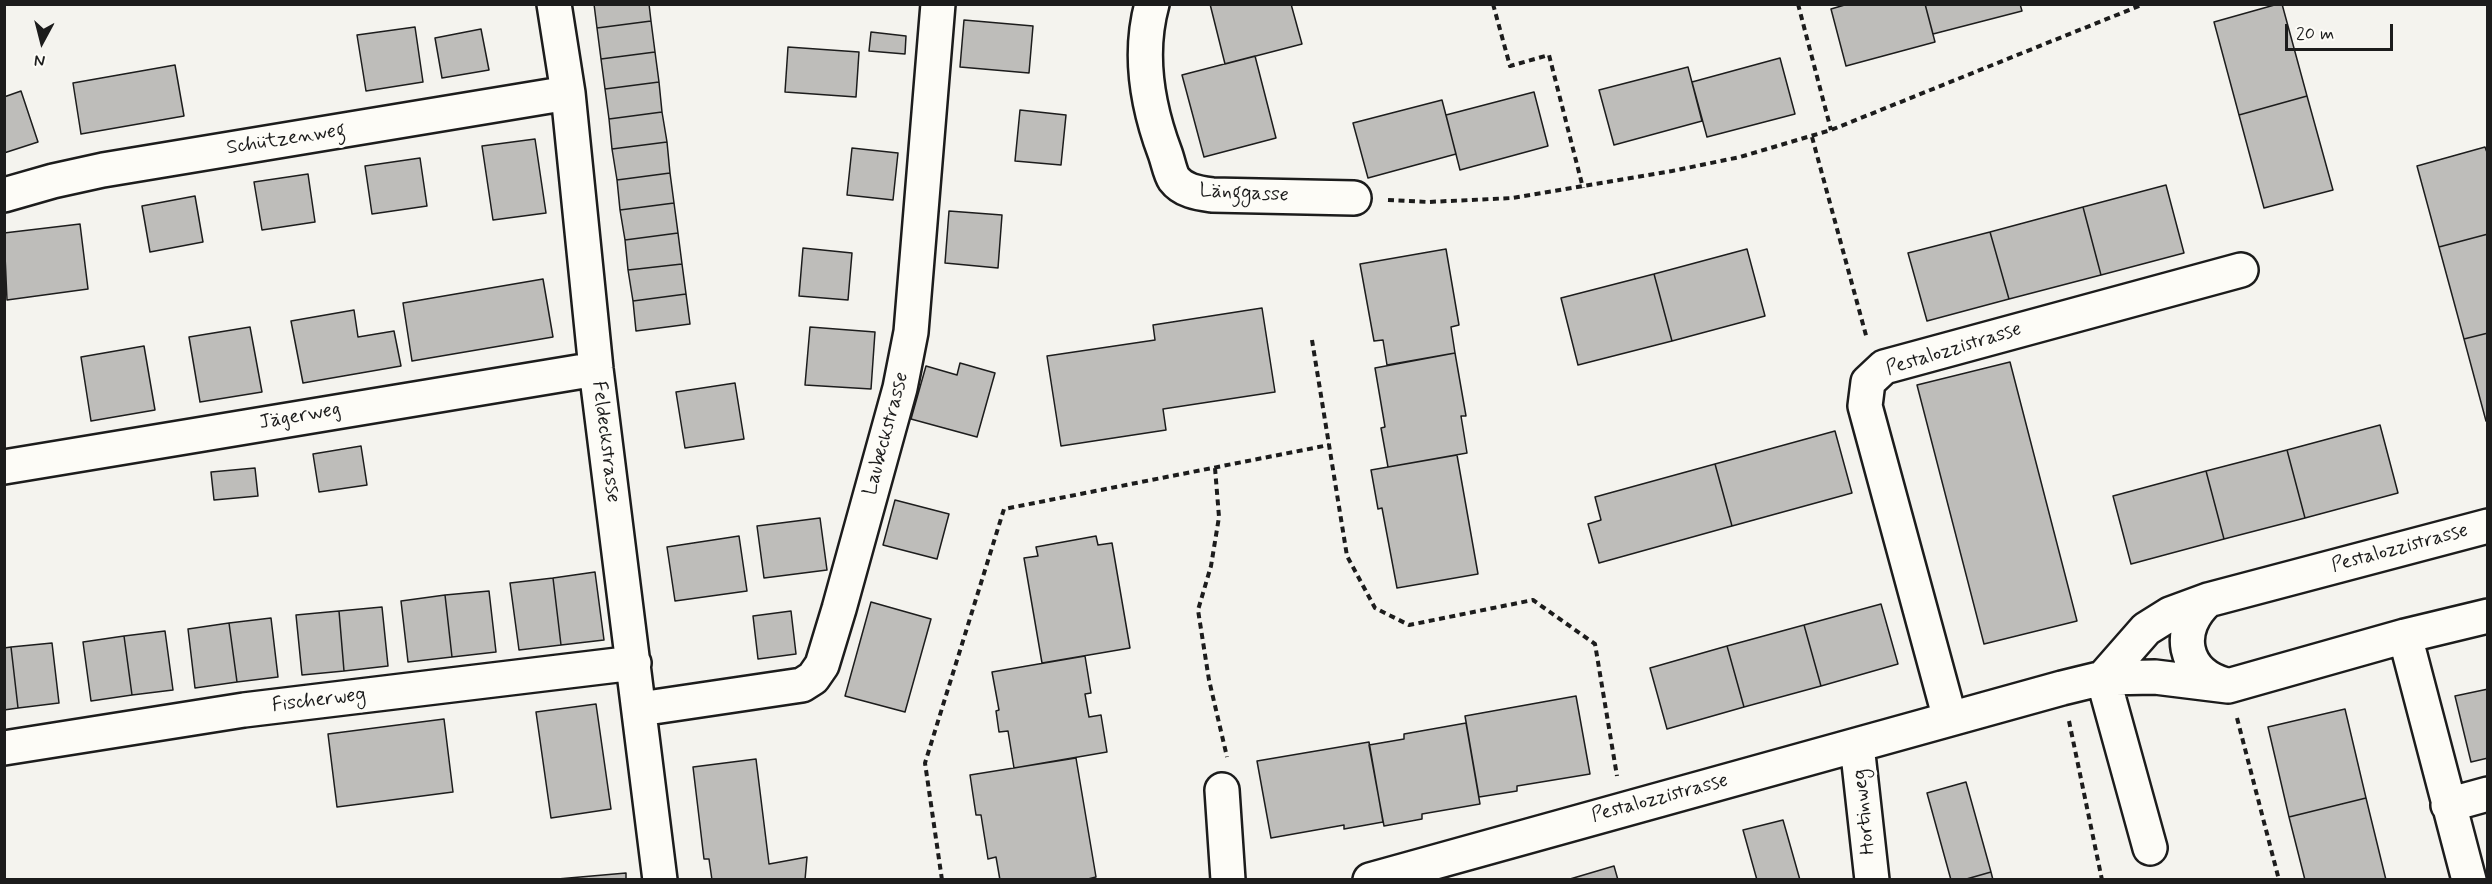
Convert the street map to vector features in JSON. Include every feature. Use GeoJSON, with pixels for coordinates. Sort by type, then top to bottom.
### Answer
{"type":"FeatureCollection","features":[{"type":"Feature","properties":{"kind":"street","name":"Feldeckstrasse"},"geometry":{"type":"LineString","coordinates":[[554,4],[568,93],[596,369],[660,879]]}},
{"type":"Feature","properties":{"kind":"street","name":"Laubeckstrasse"},"geometry":{"type":"LineString","coordinates":[[640,709],[802,685],[813,678],[822,665],[900,388],[911,332],[938,4]]}},
{"type":"Feature","properties":{"kind":"street","name":"Länggasse"},"geometry":{"type":"LineString","coordinates":[[1152,4],[1145,28],[1145,81],[1155,127],[1174,179],[1190,191],[1212,195],[1354,198]]}},
{"type":"Feature","properties":{"kind":"street","name":"Schützenweg"},"geometry":{"type":"LineString","coordinates":[[4,195],[103,170],[568,93]]}},
{"type":"Feature","properties":{"kind":"street","name":"Pestalozzistrasse"},"geometry":{"type":"LineString","coordinates":[[1950,719],[1865,406],[1868,382],[1884,367],[2241,270]]}},
{"type":"Feature","properties":{"kind":"street","name":"Jägerweg"},"geometry":{"type":"LineString","coordinates":[[4,467],[596,369]]}},
{"type":"Feature","properties":{"kind":"street","name":"Pestalozzistrasse"},"geometry":{"type":"LineString","coordinates":[[2103,678],[2146,629],[2170,614],[2208,600],[2487,526]]}},
{"type":"Feature","properties":{"kind":"street"},"geometry":{"type":"LineString","coordinates":[[2208,600],[2198,608],[2191,619],[2187,630],[2187,644],[2190,656],[2205,676],[2228,686]]}},
{"type":"Feature","properties":{"kind":"street","name":"Pestalozzistrasse"},"geometry":{"type":"LineString","coordinates":[[1370,879],[2103,678],[2155,677],[2228,686],[2406,636],[2487,616]]}},
{"type":"Feature","properties":{"kind":"street"},"geometry":{"type":"LineString","coordinates":[[2406,636],[2469,879]]}},
{"type":"Feature","properties":{"kind":"street","name":"Fischerweg"},"geometry":{"type":"LineString","coordinates":[[4,748],[244,710],[634,663]]}},
{"type":"Feature","properties":{"kind":"street"},"geometry":{"type":"LineString","coordinates":[[2103,678],[2150,848]]}},
{"type":"Feature","properties":{"kind":"street","name":"Hortinweg"},"geometry":{"type":"LineString","coordinates":[[1857,745],[1872,879]]}},
{"type":"Feature","properties":{"kind":"street"},"geometry":{"type":"LineString","coordinates":[[1222,790],[1228,879]]}},
{"type":"Feature","properties":{"kind":"street"},"geometry":{"type":"LineString","coordinates":[[2448,805],[2487,794]]}},
{"type":"Feature","properties":{"kind":"path"},"geometry":{"type":"LineString","coordinates":[[1493,4],[1510,66],[1549,55],[1583,188]]}},
{"type":"Feature","properties":{"kind":"path"},"geometry":{"type":"LineString","coordinates":[[1798,4],[1831,130]]}},
{"type":"Feature","properties":{"kind":"path"},"geometry":{"type":"LineString","coordinates":[[1354,198],[1428,202],[1512,198],[1583,188],[1740,157],[1831,130],[2144,4]]}},
{"type":"Feature","properties":{"kind":"path"},"geometry":{"type":"LineString","coordinates":[[1812,137],[1877,374]]}},
{"type":"Feature","properties":{"kind":"path"},"geometry":{"type":"LineString","coordinates":[[1312,340],[1347,556],[1375,608],[1409,625],[1533,600],[1594,644],[1623,809]]}},
{"type":"Feature","properties":{"kind":"path"},"geometry":{"type":"LineString","coordinates":[[942,879],[925,763],[1004,509],[1329,445]]}},
{"type":"Feature","properties":{"kind":"path"},"geometry":{"type":"LineString","coordinates":[[1215,468],[1219,517],[1211,566],[1198,610],[1209,680],[1228,755],[1222,790]]}},
{"type":"Feature","properties":{"kind":"path"},"geometry":{"type":"LineString","coordinates":[[2228,686],[2279,879]]}},
{"type":"Feature","properties":{"kind":"path"},"geometry":{"type":"LineString","coordinates":[[2062,688],[2102,879]]}},
{"type":"Feature","properties":{"kind":"building"},"geometry":{"type":"Polygon","coordinates":[[[594,4],[649,4],[651,21],[597,28],[594,4]]]}},
{"type":"Feature","properties":{"kind":"building"},"geometry":{"type":"Polygon","coordinates":[[[1210,4],[1291,4],[1302,44],[1225,64],[1210,4]]]}},
{"type":"Feature","properties":{"kind":"building"},"geometry":{"type":"Polygon","coordinates":[[[1848,4],[1925,4],[1935,42],[1846,66],[1831,9],[1848,4]]]}},
{"type":"Feature","properties":{"kind":"building"},"geometry":{"type":"Polygon","coordinates":[[[1925,4],[2020,4],[2022,11],[1933,34],[1925,4]]]}},
{"type":"Feature","properties":{"kind":"building"},"geometry":{"type":"Polygon","coordinates":[[[2282,4],[2307,96],[2239,115],[2214,22],[2282,4]]]}},
{"type":"Feature","properties":{"kind":"building"},"geometry":{"type":"Polygon","coordinates":[[[964,20],[1033,26],[1029,73],[960,67],[964,20]]]}},
{"type":"Feature","properties":{"kind":"building"},"geometry":{"type":"Polygon","coordinates":[[[651,21],[655,52],[601,59],[597,28],[651,21]]]}},
{"type":"Feature","properties":{"kind":"building"},"geometry":{"type":"Polygon","coordinates":[[[415,27],[423,82],[366,91],[357,35],[415,27]]]}},
{"type":"Feature","properties":{"kind":"building"},"geometry":{"type":"Polygon","coordinates":[[[481,29],[489,70],[442,78],[435,38],[481,29]]]}},
{"type":"Feature","properties":{"kind":"building"},"geometry":{"type":"Polygon","coordinates":[[[871,32],[906,36],[905,54],[869,51],[871,32]]]}},
{"type":"Feature","properties":{"kind":"building"},"geometry":{"type":"Polygon","coordinates":[[[788,47],[859,52],[856,97],[785,92],[788,47]]]}},
{"type":"Feature","properties":{"kind":"building"},"geometry":{"type":"Polygon","coordinates":[[[655,52],[659,82],[605,89],[601,59],[655,52]]]}},
{"type":"Feature","properties":{"kind":"building"},"geometry":{"type":"Polygon","coordinates":[[[1255,56],[1276,138],[1204,157],[1182,75],[1255,56]]]}},
{"type":"Feature","properties":{"kind":"building"},"geometry":{"type":"Polygon","coordinates":[[[1780,58],[1795,114],[1707,137],[1692,82],[1780,58]]]}},
{"type":"Feature","properties":{"kind":"building"},"geometry":{"type":"Polygon","coordinates":[[[175,65],[184,116],[81,134],[73,83],[175,65]]]}},
{"type":"Feature","properties":{"kind":"building"},"geometry":{"type":"Polygon","coordinates":[[[1688,67],[1702,121],[1614,145],[1599,90],[1688,67]]]}},
{"type":"Feature","properties":{"kind":"building"},"geometry":{"type":"Polygon","coordinates":[[[659,82],[662,112],[609,119],[605,89],[659,82]]]}},
{"type":"Feature","properties":{"kind":"building"},"geometry":{"type":"Polygon","coordinates":[[[21,91],[38,142],[4,153],[4,97],[21,91]]]}},
{"type":"Feature","properties":{"kind":"building"},"geometry":{"type":"Polygon","coordinates":[[[1534,92],[1548,146],[1460,170],[1446,115],[1534,92]]]}},
{"type":"Feature","properties":{"kind":"building"},"geometry":{"type":"Polygon","coordinates":[[[2307,96],[2333,190],[2264,208],[2239,115],[2307,96]]]}},
{"type":"Feature","properties":{"kind":"building"},"geometry":{"type":"Polygon","coordinates":[[[1442,100],[1456,154],[1368,178],[1353,123],[1442,100]]]}},
{"type":"Feature","properties":{"kind":"building"},"geometry":{"type":"Polygon","coordinates":[[[1020,110],[1066,115],[1061,165],[1015,161],[1020,110]]]}},
{"type":"Feature","properties":{"kind":"building"},"geometry":{"type":"Polygon","coordinates":[[[662,112],[667,142],[612,149],[609,119],[662,112]]]}},
{"type":"Feature","properties":{"kind":"building"},"geometry":{"type":"Polygon","coordinates":[[[535,139],[546,213],[493,220],[482,146],[535,139]]]}},
{"type":"Feature","properties":{"kind":"building"},"geometry":{"type":"Polygon","coordinates":[[[667,142],[670,173],[617,180],[612,149],[667,142]]]}},
{"type":"Feature","properties":{"kind":"building"},"geometry":{"type":"Polygon","coordinates":[[[2485,147],[2488,155],[2488,234],[2439,247],[2417,166],[2485,147]]]}},
{"type":"Feature","properties":{"kind":"building"},"geometry":{"type":"Polygon","coordinates":[[[852,148],[898,153],[893,200],[847,195],[852,148]]]}},
{"type":"Feature","properties":{"kind":"building"},"geometry":{"type":"Polygon","coordinates":[[[420,158],[427,206],[372,214],[365,166],[420,158]]]}},
{"type":"Feature","properties":{"kind":"building"},"geometry":{"type":"Polygon","coordinates":[[[670,173],[674,203],[620,210],[617,180],[670,173]]]}},
{"type":"Feature","properties":{"kind":"building"},"geometry":{"type":"Polygon","coordinates":[[[308,174],[315,222],[262,230],[254,182],[308,174]]]}},
{"type":"Feature","properties":{"kind":"building"},"geometry":{"type":"Polygon","coordinates":[[[2166,185],[2184,253],[2101,275],[2083,207],[2166,185]]]}},
{"type":"Feature","properties":{"kind":"building"},"geometry":{"type":"Polygon","coordinates":[[[195,196],[203,242],[150,252],[142,206],[195,196]]]}},
{"type":"Feature","properties":{"kind":"building"},"geometry":{"type":"Polygon","coordinates":[[[674,203],[678,233],[625,240],[620,210],[674,203]]]}},
{"type":"Feature","properties":{"kind":"building"},"geometry":{"type":"Polygon","coordinates":[[[2083,207],[2101,275],[2009,299],[1990,232],[2083,207]]]}},
{"type":"Feature","properties":{"kind":"building"},"geometry":{"type":"Polygon","coordinates":[[[949,211],[1002,215],[998,268],[945,263],[949,211]]]}},
{"type":"Feature","properties":{"kind":"building"},"geometry":{"type":"Polygon","coordinates":[[[80,224],[88,289],[7,300],[4,233],[80,224]]]}},
{"type":"Feature","properties":{"kind":"building"},"geometry":{"type":"Polygon","coordinates":[[[1990,232],[2009,299],[1927,321],[1908,253],[1990,232]]]}},
{"type":"Feature","properties":{"kind":"building"},"geometry":{"type":"Polygon","coordinates":[[[678,233],[682,264],[628,270],[625,240],[678,233]]]}},
{"type":"Feature","properties":{"kind":"building"},"geometry":{"type":"Polygon","coordinates":[[[2488,234],[2488,333],[2464,339],[2439,247],[2488,234]]]}},
{"type":"Feature","properties":{"kind":"building"},"geometry":{"type":"Polygon","coordinates":[[[803,248],[852,253],[848,300],[799,296],[803,248]]]}},
{"type":"Feature","properties":{"kind":"building"},"geometry":{"type":"Polygon","coordinates":[[[1446,249],[1459,325],[1451,327],[1455,353],[1387,365],[1383,340],[1374,341],[1360,264],[1446,249]]]}},
{"type":"Feature","properties":{"kind":"building"},"geometry":{"type":"Polygon","coordinates":[[[1747,249],[1765,316],[1672,341],[1654,274],[1747,249]]]}},
{"type":"Feature","properties":{"kind":"building"},"geometry":{"type":"Polygon","coordinates":[[[682,264],[686,294],[633,301],[628,270],[682,264]]]}},
{"type":"Feature","properties":{"kind":"building"},"geometry":{"type":"Polygon","coordinates":[[[1654,274],[1672,341],[1578,365],[1561,298],[1654,274]]]}},
{"type":"Feature","properties":{"kind":"building"},"geometry":{"type":"Polygon","coordinates":[[[543,279],[553,337],[412,361],[403,303],[543,279]]]}},
{"type":"Feature","properties":{"kind":"building"},"geometry":{"type":"Polygon","coordinates":[[[686,294],[690,324],[636,331],[633,301],[686,294]]]}},
{"type":"Feature","properties":{"kind":"building"},"geometry":{"type":"Polygon","coordinates":[[[1262,308],[1275,392],[1163,409],[1166,430],[1061,446],[1047,356],[1155,340],[1153,325],[1262,308]]]}},
{"type":"Feature","properties":{"kind":"building"},"geometry":{"type":"Polygon","coordinates":[[[354,310],[358,337],[394,331],[401,366],[303,383],[291,321],[354,310]]]}},
{"type":"Feature","properties":{"kind":"building"},"geometry":{"type":"Polygon","coordinates":[[[250,327],[262,392],[200,402],[189,337],[250,327]]]}},
{"type":"Feature","properties":{"kind":"building"},"geometry":{"type":"Polygon","coordinates":[[[810,327],[875,332],[871,389],[805,385],[810,327]]]}},
{"type":"Feature","properties":{"kind":"building"},"geometry":{"type":"Polygon","coordinates":[[[2488,333],[2488,421],[2486,421],[2464,339],[2488,333]]]}},
{"type":"Feature","properties":{"kind":"building"},"geometry":{"type":"Polygon","coordinates":[[[144,346],[155,410],[91,421],[81,357],[144,346]]]}},
{"type":"Feature","properties":{"kind":"building"},"geometry":{"type":"Polygon","coordinates":[[[1455,353],[1466,416],[1461,416],[1467,453],[1388,467],[1381,428],[1385,427],[1375,368],[1455,353]]]}},
{"type":"Feature","properties":{"kind":"building"},"geometry":{"type":"Polygon","coordinates":[[[2010,362],[2077,621],[1984,644],[1917,385],[2010,362]]]}},
{"type":"Feature","properties":{"kind":"building"},"geometry":{"type":"Polygon","coordinates":[[[960,363],[995,373],[977,437],[911,419],[926,366],[957,375],[960,363]]]}},
{"type":"Feature","properties":{"kind":"building"},"geometry":{"type":"Polygon","coordinates":[[[735,383],[744,439],[685,448],[676,392],[735,383]]]}},
{"type":"Feature","properties":{"kind":"building"},"geometry":{"type":"Polygon","coordinates":[[[2380,425],[2398,493],[2305,518],[2287,450],[2380,425]]]}},
{"type":"Feature","properties":{"kind":"building"},"geometry":{"type":"Polygon","coordinates":[[[1835,431],[1852,493],[1732,526],[1715,464],[1835,431]]]}},
{"type":"Feature","properties":{"kind":"building"},"geometry":{"type":"Polygon","coordinates":[[[361,446],[367,485],[319,492],[313,454],[361,446]]]}},
{"type":"Feature","properties":{"kind":"building"},"geometry":{"type":"Polygon","coordinates":[[[2287,450],[2305,518],[2224,539],[2206,471],[2287,450]]]}},
{"type":"Feature","properties":{"kind":"building"},"geometry":{"type":"Polygon","coordinates":[[[1457,455],[1478,574],[1397,588],[1382,508],[1378,509],[1371,470],[1457,455]]]}},
{"type":"Feature","properties":{"kind":"building"},"geometry":{"type":"Polygon","coordinates":[[[1715,464],[1732,526],[1599,563],[1588,524],[1601,520],[1595,497],[1715,464]]]}},
{"type":"Feature","properties":{"kind":"building"},"geometry":{"type":"Polygon","coordinates":[[[255,468],[258,496],[214,500],[211,472],[255,468]]]}},
{"type":"Feature","properties":{"kind":"building"},"geometry":{"type":"Polygon","coordinates":[[[2206,471],[2224,539],[2131,564],[2113,496],[2206,471]]]}},
{"type":"Feature","properties":{"kind":"building"},"geometry":{"type":"Polygon","coordinates":[[[895,500],[949,514],[937,559],[883,545],[895,500]]]}},
{"type":"Feature","properties":{"kind":"building"},"geometry":{"type":"Polygon","coordinates":[[[820,518],[827,570],[764,578],[757,526],[820,518]]]}},
{"type":"Feature","properties":{"kind":"building"},"geometry":{"type":"Polygon","coordinates":[[[739,536],[747,591],[675,601],[667,547],[739,536]]]}},
{"type":"Feature","properties":{"kind":"building"},"geometry":{"type":"Polygon","coordinates":[[[1096,536],[1098,545],[1112,543],[1130,648],[1042,663],[1024,558],[1038,556],[1036,547],[1096,536]]]}},
{"type":"Feature","properties":{"kind":"building"},"geometry":{"type":"Polygon","coordinates":[[[595,572],[604,640],[561,645],[553,578],[595,572]]]}},
{"type":"Feature","properties":{"kind":"building"},"geometry":{"type":"Polygon","coordinates":[[[553,578],[561,645],[519,650],[510,583],[553,578]]]}},
{"type":"Feature","properties":{"kind":"building"},"geometry":{"type":"Polygon","coordinates":[[[489,591],[496,652],[452,657],[445,595],[489,591]]]}},
{"type":"Feature","properties":{"kind":"building"},"geometry":{"type":"Polygon","coordinates":[[[445,595],[452,657],[408,662],[401,601],[445,595]]]}},
{"type":"Feature","properties":{"kind":"building"},"geometry":{"type":"Polygon","coordinates":[[[871,602],[931,619],[905,712],[845,696],[871,602]]]}},
{"type":"Feature","properties":{"kind":"building"},"geometry":{"type":"Polygon","coordinates":[[[1881,604],[1898,664],[1821,686],[1804,625],[1881,604]]]}},
{"type":"Feature","properties":{"kind":"building"},"geometry":{"type":"Polygon","coordinates":[[[382,607],[388,666],[344,671],[339,611],[382,607]]]}},
{"type":"Feature","properties":{"kind":"building"},"geometry":{"type":"Polygon","coordinates":[[[339,611],[344,671],[302,675],[296,615],[339,611]]]}},
{"type":"Feature","properties":{"kind":"building"},"geometry":{"type":"Polygon","coordinates":[[[791,611],[796,654],[758,659],[753,616],[791,611]]]}},
{"type":"Feature","properties":{"kind":"building"},"geometry":{"type":"Polygon","coordinates":[[[271,618],[278,677],[237,682],[229,623],[271,618]]]}},
{"type":"Feature","properties":{"kind":"building"},"geometry":{"type":"Polygon","coordinates":[[[229,623],[237,682],[195,688],[188,629],[229,623]]]}},
{"type":"Feature","properties":{"kind":"building"},"geometry":{"type":"Polygon","coordinates":[[[1804,625],[1821,686],[1744,707],[1727,646],[1804,625]]]}},
{"type":"Feature","properties":{"kind":"building"},"geometry":{"type":"Polygon","coordinates":[[[165,631],[173,690],[132,695],[124,636],[165,631]]]}},
{"type":"Feature","properties":{"kind":"building"},"geometry":{"type":"Polygon","coordinates":[[[124,636],[132,695],[91,701],[83,642],[124,636]]]}},
{"type":"Feature","properties":{"kind":"building"},"geometry":{"type":"Polygon","coordinates":[[[52,643],[59,703],[18,708],[11,647],[52,643]]]}},
{"type":"Feature","properties":{"kind":"building"},"geometry":{"type":"Polygon","coordinates":[[[1727,646],[1744,707],[1667,729],[1650,668],[1727,646]]]}},
{"type":"Feature","properties":{"kind":"building"},"geometry":{"type":"Polygon","coordinates":[[[11,647],[18,708],[4,710],[4,648],[11,647]]]}},
{"type":"Feature","properties":{"kind":"building"},"geometry":{"type":"Polygon","coordinates":[[[1085,656],[1091,693],[1085,694],[1089,717],[1101,715],[1107,752],[1014,768],[1008,731],[999,732],[996,711],[999,710],[992,672],[1085,656]]]}},
{"type":"Feature","properties":{"kind":"building"},"geometry":{"type":"Polygon","coordinates":[[[2488,689],[2488,758],[2471,762],[2455,696],[2488,689]]]}},
{"type":"Feature","properties":{"kind":"building"},"geometry":{"type":"Polygon","coordinates":[[[1576,696],[1590,774],[1517,786],[1517,791],[1479,797],[1465,716],[1576,696]]]}},
{"type":"Feature","properties":{"kind":"building"},"geometry":{"type":"Polygon","coordinates":[[[596,704],[611,809],[551,818],[536,712],[596,704]]]}},
{"type":"Feature","properties":{"kind":"building"},"geometry":{"type":"Polygon","coordinates":[[[2345,709],[2366,798],[2289,817],[2268,727],[2345,709]]]}},
{"type":"Feature","properties":{"kind":"building"},"geometry":{"type":"Polygon","coordinates":[[[444,719],[453,792],[337,807],[328,734],[444,719]]]}},
{"type":"Feature","properties":{"kind":"building"},"geometry":{"type":"Polygon","coordinates":[[[1466,723],[1480,804],[1422,814],[1422,819],[1384,826],[1369,745],[1404,739],[1404,734],[1466,723]]]}},
{"type":"Feature","properties":{"kind":"building"},"geometry":{"type":"Polygon","coordinates":[[[1369,742],[1383,822],[1344,829],[1344,825],[1271,838],[1257,761],[1369,742]]]}},
{"type":"Feature","properties":{"kind":"building"},"geometry":{"type":"Polygon","coordinates":[[[1076,758],[1096,877],[1084,880],[1000,880],[996,857],[988,859],[981,815],[976,815],[970,775],[1076,758]]]}},
{"type":"Feature","properties":{"kind":"building"},"geometry":{"type":"Polygon","coordinates":[[[756,759],[769,864],[807,857],[805,880],[712,880],[709,859],[704,859],[693,767],[756,759]]]}},
{"type":"Feature","properties":{"kind":"building"},"geometry":{"type":"Polygon","coordinates":[[[1966,782],[1991,872],[1963,880],[1951,880],[1927,793],[1966,782]]]}},
{"type":"Feature","properties":{"kind":"building"},"geometry":{"type":"Polygon","coordinates":[[[2366,798],[2386,880],[2305,880],[2289,817],[2366,798]]]}},
{"type":"Feature","properties":{"kind":"building"},"geometry":{"type":"Polygon","coordinates":[[[1783,820],[1800,880],[1757,880],[1743,830],[1783,820]]]}},
{"type":"Feature","properties":{"kind":"building"},"geometry":{"type":"Polygon","coordinates":[[[1614,866],[1618,880],[1570,880],[1570,879],[1614,866]]]}},
{"type":"Feature","properties":{"kind":"building"},"geometry":{"type":"Polygon","coordinates":[[[1991,872],[1993,880],[1963,880],[1991,872]]]}},
{"type":"Feature","properties":{"kind":"building"},"geometry":{"type":"Polygon","coordinates":[[[626,873],[626,880],[546,880],[626,873]]]}}]}
